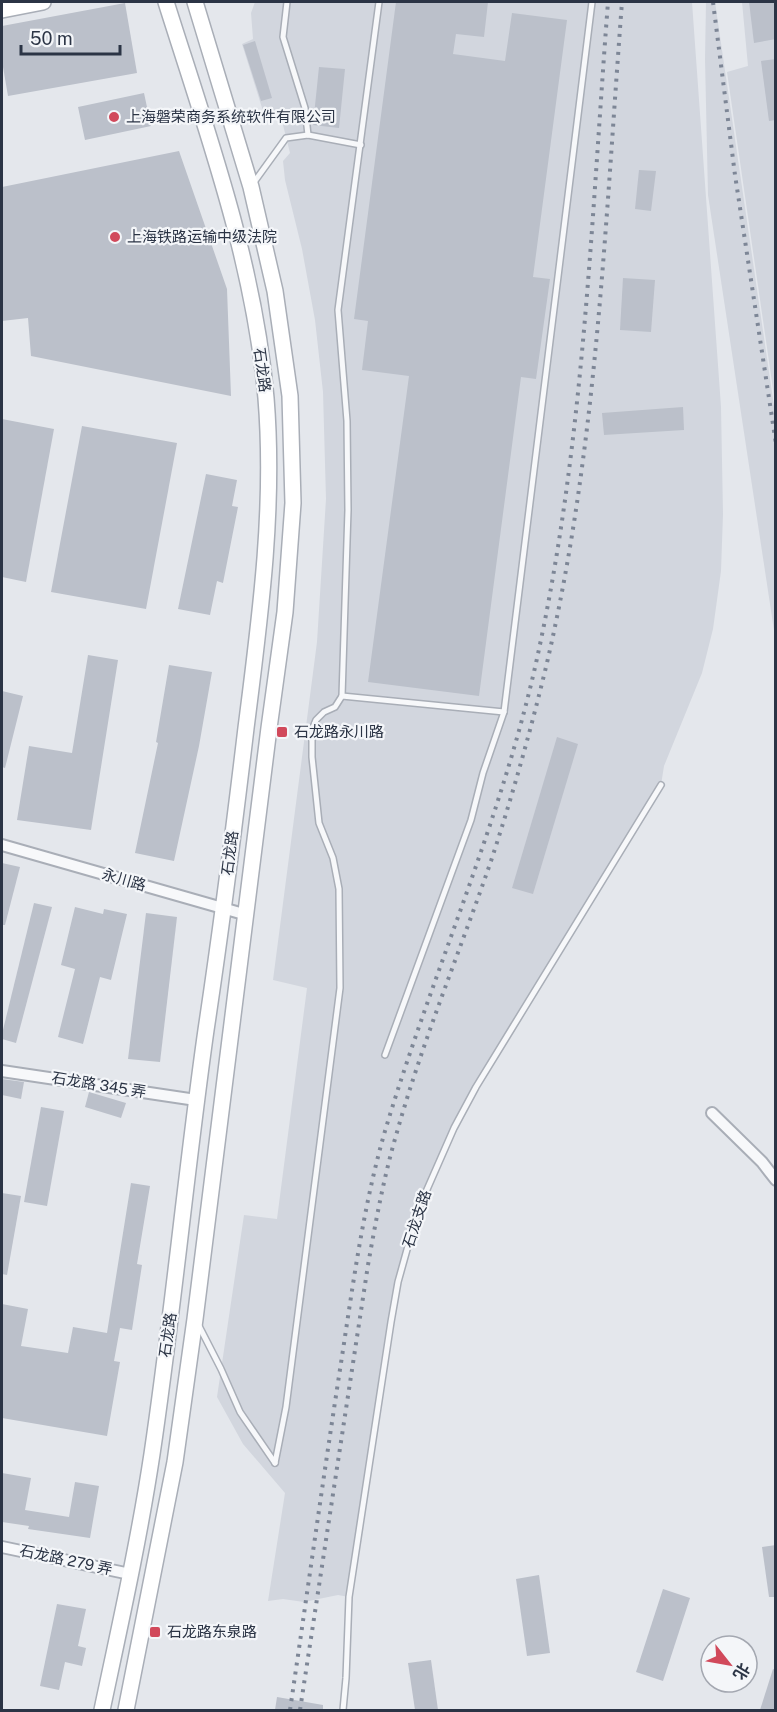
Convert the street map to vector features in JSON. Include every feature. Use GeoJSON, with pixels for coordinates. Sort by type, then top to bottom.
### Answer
{"type":"FeatureCollection","features":[{"type":"Feature","properties":{"kind":"main road"},"geometry":{"type":"LineString","coordinates":[[2,10],[43,2]]}},
{"type":"Feature","properties":{"kind":"main road","name":"石龙路"},"geometry":{"type":"LineString","coordinates":[[102,1710],[152,1458],[196,1100],[262,606],[269,502],[266,398],[251,293],[227,195],[166,2]]}},
{"type":"Feature","properties":{"kind":"main road","name":"石龙路"},"geometry":{"type":"LineString","coordinates":[[126,1710],[175,1462],[195,1318],[285,612],[293,503],[290,396],[275,291],[251,187],[195,2]]}},
{"type":"Feature","properties":{"kind":"street","name":"永川路"},"geometry":{"type":"LineString","coordinates":[[2,845],[247,915]]}},
{"type":"Feature","properties":{"kind":"street","name":"石龙路 345 弄"},"geometry":{"type":"LineString","coordinates":[[2,1071],[196,1100]]}},
{"type":"Feature","properties":{"kind":"street"},"geometry":{"type":"LineString","coordinates":[[712,1113],[762,1162],[776,1180]]}},
{"type":"Feature","properties":{"kind":"street","name":"石龙路 279 弄"},"geometry":{"type":"LineString","coordinates":[[2,1546],[130,1574]]}},
{"type":"Feature","properties":{"kind":"lane"},"geometry":{"type":"LineString","coordinates":[[287,2],[283,37],[305,108],[308,135]]}},
{"type":"Feature","properties":{"kind":"lane"},"geometry":{"type":"LineString","coordinates":[[195,1318],[240,1412],[275,1463],[286,1407],[340,988],[339,889],[333,858],[319,823],[312,757],[312,730],[316,720],[324,712],[335,707],[342,696],[348,432],[338,310],[379,2]]}},
{"type":"Feature","properties":{"kind":"lane"},"geometry":{"type":"LineString","coordinates":[[386,1055],[471,820],[483,773],[504,712],[592,2]]}},
{"type":"Feature","properties":{"kind":"lane"},"geometry":{"type":"LineString","coordinates":[[251,187],[286,138],[308,135],[361,145]]}},
{"type":"Feature","properties":{"kind":"lane"},"geometry":{"type":"LineString","coordinates":[[342,696],[504,712]]}},
{"type":"Feature","properties":{"kind":"lane","name":"石龙支路"},"geometry":{"type":"LineString","coordinates":[[343,1710],[349,1597],[398,1282],[418,1210],[454,1128],[476,1088],[661,785]]}},
{"type":"Feature","properties":{"kind":"shaded area"},"geometry":{"type":"Polygon","coordinates":[[[255,2],[692,2],[721,407],[723,514],[721,571],[713,629],[702,673],[664,766],[661,785],[476,1087],[418,1210],[398,1282],[349,1597],[338,1595],[304,1602],[283,1599],[268,1601],[285,1493],[243,1444],[217,1397],[244,1215],[277,1219],[307,988],[273,980],[317,642],[326,499],[323,392],[315,320],[302,249],[285,180],[283,161],[290,153],[282,121],[263,111],[242,44],[253,39],[251,13],[255,2]]]}},
{"type":"Feature","properties":{"kind":"shaded area"},"geometry":{"type":"Polygon","coordinates":[[[706,2],[715,2],[775,413],[775,637],[708,195],[706,2]]]}},
{"type":"Feature","properties":{"kind":"shaded area"},"geometry":{"type":"Polygon","coordinates":[[[742,2],[775,2],[775,403],[727,72],[748,66],[742,2]]]}},
{"type":"Feature","properties":{"kind":"building"},"geometry":{"type":"Polygon","coordinates":[[[396,2],[488,2],[484,37],[456,34],[453,54],[505,61],[512,13],[567,20],[533,277],[550,279],[536,379],[521,377],[479,696],[368,682],[409,376],[362,370],[368,321],[354,319],[396,2]]]}},
{"type":"Feature","properties":{"kind":"building"},"geometry":{"type":"Polygon","coordinates":[[[749,2],[776,2],[776,39],[754,43],[749,2]]]}},
{"type":"Feature","properties":{"kind":"building"},"geometry":{"type":"Polygon","coordinates":[[[125,3],[137,73],[8,96],[2,61],[2,26],[125,3]]]}},
{"type":"Feature","properties":{"kind":"building"},"geometry":{"type":"Polygon","coordinates":[[[255,41],[272,98],[261,101],[243,45],[255,41]]]}},
{"type":"Feature","properties":{"kind":"building"},"geometry":{"type":"Polygon","coordinates":[[[776,59],[776,120],[769,121],[761,61],[776,59]]]}},
{"type":"Feature","properties":{"kind":"building"},"geometry":{"type":"Polygon","coordinates":[[[319,67],[345,69],[339,128],[313,125],[319,67]]]}},
{"type":"Feature","properties":{"kind":"building","name":"上海磐荣商务系统软件有限公司"},"geometry":{"type":"Polygon","coordinates":[[[144,93],[151,126],[85,140],[78,107],[144,93]]]}},
{"type":"Feature","properties":{"kind":"building","name":"上海铁路运输中级法院"},"geometry":{"type":"Polygon","coordinates":[[[179,151],[227,289],[231,396],[31,356],[28,318],[2,321],[2,187],[179,151]]]}},
{"type":"Feature","properties":{"kind":"building"},"geometry":{"type":"Polygon","coordinates":[[[639,170],[656,171],[651,211],[635,209],[639,170]]]}},
{"type":"Feature","properties":{"kind":"building"},"geometry":{"type":"Polygon","coordinates":[[[623,278],[655,280],[651,332],[620,330],[623,278]]]}},
{"type":"Feature","properties":{"kind":"building"},"geometry":{"type":"Polygon","coordinates":[[[683,407],[684,430],[604,435],[602,413],[683,407]]]}},
{"type":"Feature","properties":{"kind":"building"},"geometry":{"type":"Polygon","coordinates":[[[2,419],[54,429],[26,582],[2,577],[2,419]]]}},
{"type":"Feature","properties":{"kind":"building"},"geometry":{"type":"Polygon","coordinates":[[[82,426],[177,443],[146,609],[51,592],[82,426]]]}},
{"type":"Feature","properties":{"kind":"building"},"geometry":{"type":"Polygon","coordinates":[[[206,474],[237,480],[232,506],[238,507],[223,583],[217,581],[210,615],[178,609],[206,474]]]}},
{"type":"Feature","properties":{"kind":"building"},"geometry":{"type":"Polygon","coordinates":[[[88,655],[118,660],[91,830],[17,820],[29,746],[72,753],[88,655]]]}},
{"type":"Feature","properties":{"kind":"building"},"geometry":{"type":"Polygon","coordinates":[[[169,665],[212,672],[199,746],[174,861],[135,853],[158,743],[156,742],[169,665]]]}},
{"type":"Feature","properties":{"kind":"building"},"geometry":{"type":"Polygon","coordinates":[[[2,691],[23,696],[5,768],[2,767],[2,691]]]}},
{"type":"Feature","properties":{"kind":"building"},"geometry":{"type":"Polygon","coordinates":[[[557,737],[578,744],[533,894],[512,888],[557,737]]]}},
{"type":"Feature","properties":{"kind":"building"},"geometry":{"type":"Polygon","coordinates":[[[2,863],[20,867],[5,925],[2,925],[2,863]]]}},
{"type":"Feature","properties":{"kind":"building"},"geometry":{"type":"Polygon","coordinates":[[[34,903],[52,907],[16,1043],[2,1039],[2,1034],[34,903]]]}},
{"type":"Feature","properties":{"kind":"building"},"geometry":{"type":"Polygon","coordinates":[[[75,907],[103,914],[104,909],[127,914],[111,980],[100,977],[83,1044],[58,1037],[75,969],[61,965],[75,907]]]}},
{"type":"Feature","properties":{"kind":"building"},"geometry":{"type":"Polygon","coordinates":[[[146,913],[177,917],[160,1062],[128,1059],[146,913]]]}},
{"type":"Feature","properties":{"kind":"building"},"geometry":{"type":"Polygon","coordinates":[[[2,1079],[24,1082],[21,1099],[2,1095],[2,1079]]]}},
{"type":"Feature","properties":{"kind":"building"},"geometry":{"type":"Polygon","coordinates":[[[89,1092],[126,1103],[121,1118],[85,1107],[89,1092]]]}},
{"type":"Feature","properties":{"kind":"building"},"geometry":{"type":"Polygon","coordinates":[[[41,1107],[64,1111],[47,1206],[24,1202],[41,1107]]]}},
{"type":"Feature","properties":{"kind":"building"},"geometry":{"type":"Polygon","coordinates":[[[131,1183],[150,1186],[137,1264],[142,1265],[132,1330],[120,1328],[114,1361],[120,1362],[107,1436],[2,1418],[2,1304],[28,1309],[21,1346],[68,1353],[73,1327],[107,1333],[131,1183]]]}},
{"type":"Feature","properties":{"kind":"building"},"geometry":{"type":"Polygon","coordinates":[[[2,1193],[21,1196],[7,1275],[2,1274],[2,1193]]]}},
{"type":"Feature","properties":{"kind":"building"},"geometry":{"type":"Polygon","coordinates":[[[2,1473],[31,1478],[25,1510],[69,1517],[75,1482],[99,1486],[90,1538],[28,1529],[29,1526],[2,1522],[2,1473]]]}},
{"type":"Feature","properties":{"kind":"building"},"geometry":{"type":"Polygon","coordinates":[[[776,1545],[776,1597],[769,1597],[762,1547],[776,1545]]]}},
{"type":"Feature","properties":{"kind":"building"},"geometry":{"type":"Polygon","coordinates":[[[539,1575],[550,1653],[527,1656],[516,1579],[539,1575]]]}},
{"type":"Feature","properties":{"kind":"building"},"geometry":{"type":"Polygon","coordinates":[[[663,1589],[690,1598],[663,1681],[636,1672],[663,1589]]]}},
{"type":"Feature","properties":{"kind":"building"},"geometry":{"type":"Polygon","coordinates":[[[57,1604],[86,1609],[78,1646],[86,1648],[82,1666],[65,1662],[59,1690],[40,1686],[57,1604]]]}},
{"type":"Feature","properties":{"kind":"building"},"geometry":{"type":"Polygon","coordinates":[[[431,1660],[438,1710],[415,1710],[408,1663],[431,1660]]]}},
{"type":"Feature","properties":{"kind":"building"},"geometry":{"type":"Polygon","coordinates":[[[773,1669],[776,1670],[776,1710],[760,1710],[773,1669]]]}},
{"type":"Feature","properties":{"kind":"building"},"geometry":{"type":"Polygon","coordinates":[[[277,1697],[323,1705],[323,1710],[275,1710],[277,1697]]]}},
{"type":"Feature","properties":{"kind":"railway"},"geometry":{"type":"LineString","coordinates":[[290,1710],[359,1246],[377,1160],[423,1014],[504,782],[536,663],[552,581],[565,499],[584,334],[608,2]]}},
{"type":"Feature","properties":{"kind":"railway"},"geometry":{"type":"LineString","coordinates":[[300,1710],[368,1265],[384,1182],[418,1064],[506,813],[540,692],[563,585],[577,503],[597,336],[622,2]]}},
{"type":"Feature","properties":{"kind":"railway"},"geometry":{"type":"LineString","coordinates":[[713,2],[735,175],[776,444]]}},
{"type":"Feature","properties":{"kind":"place","name":"上海磐荣商务系统软件有限公司"},"geometry":{"type":"Point","coordinates":[114,117]}},
{"type":"Feature","properties":{"kind":"place","name":"上海铁路运输中级法院"},"geometry":{"type":"Point","coordinates":[115,237]}},
{"type":"Feature","properties":{"kind":"place","name":"石龙路永川路"},"geometry":{"type":"Point","coordinates":[282,732]}},
{"type":"Feature","properties":{"kind":"place","name":"石龙路东泉路"},"geometry":{"type":"Point","coordinates":[155,1632]}}]}
